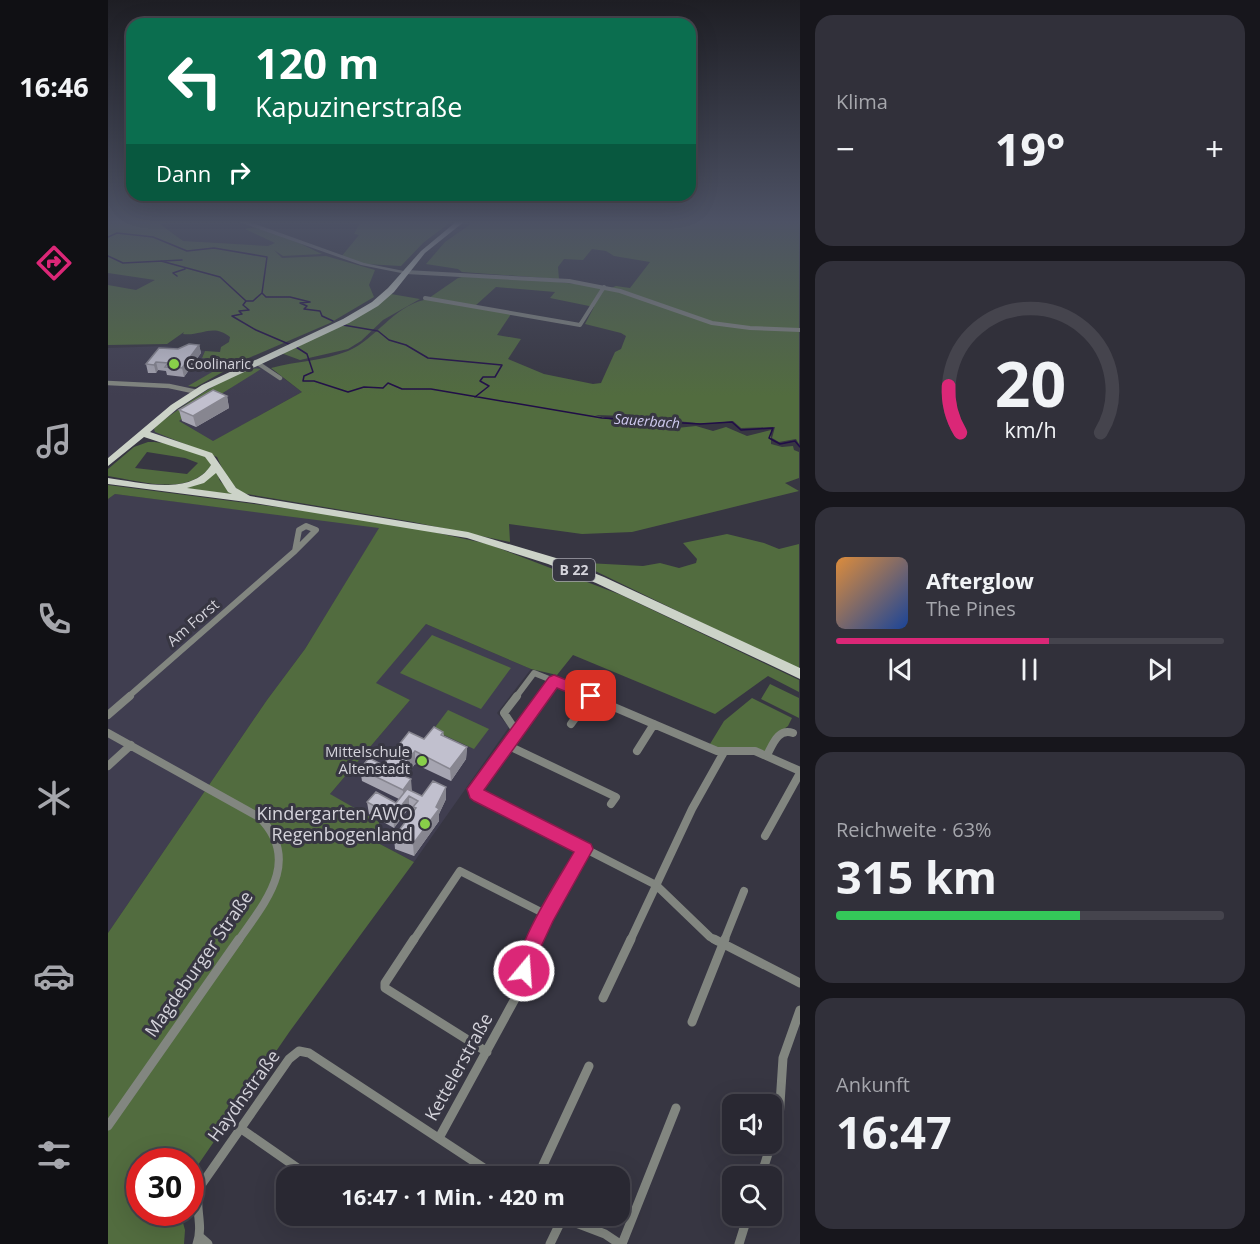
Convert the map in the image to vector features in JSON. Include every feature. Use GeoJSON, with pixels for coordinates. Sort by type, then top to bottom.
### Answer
{"type":"FeatureCollection","features":[{"type":"Feature","properties":{"kind":"main road"},"geometry":{"type":"LineString","coordinates":[[108,463],[142,433],[197,392],[255,362],[363,312],[400,279]]}},
{"type":"Feature","properties":{"kind":"main road"},"geometry":{"type":"LineString","coordinates":[[142,433],[203,452],[216,464],[231,490],[254,500]]}},
{"type":"Feature","properties":{"kind":"main road"},"geometry":{"type":"LineString","coordinates":[[125,448],[158,438]]}},
{"type":"Feature","properties":{"kind":"main road"},"geometry":{"type":"LineString","coordinates":[[168,488],[200,481],[213,470],[216,464]]}},
{"type":"Feature","properties":{"kind":"main road","name":"B 22"},"geometry":{"type":"LineString","coordinates":[[108,481],[254,500],[468,535],[513,548],[600,580],[800,674]]}},
{"type":"Feature","properties":{"kind":"street"},"geometry":{"type":"LineString","coordinates":[[533,279],[604,287],[679,313],[727,326],[800,330]]}},
{"type":"Feature","properties":{"kind":"street"},"geometry":{"type":"LineString","coordinates":[[425,298],[580,325],[604,287]]}},
{"type":"Feature","properties":{"kind":"street"},"geometry":{"type":"LineString","coordinates":[[255,362],[280,378]]}},
{"type":"Feature","properties":{"kind":"street"},"geometry":{"type":"LineString","coordinates":[[108,383],[170,386],[197,392]]}},
{"type":"Feature","properties":{"kind":"street","name":"Am Forst"},"geometry":{"type":"LineString","coordinates":[[108,715],[295,551],[315,532],[313,527],[306,526],[299,530],[295,551]]}},
{"type":"Feature","properties":{"kind":"street"},"geometry":{"type":"LineString","coordinates":[[516,731],[504,713],[534,673],[724,752],[744,751],[767,755],[800,772],[765,836]]}},
{"type":"Feature","properties":{"kind":"street"},"geometry":{"type":"LineString","coordinates":[[554,681],[516,731],[476,789],[476,793],[656,885],[710,937],[723,946],[800,983]]}},
{"type":"Feature","properties":{"kind":"street"},"geometry":{"type":"LineString","coordinates":[[571,724],[591,696]]}},
{"type":"Feature","properties":{"kind":"street"},"geometry":{"type":"LineString","coordinates":[[637,751],[654,724]]}},
{"type":"Feature","properties":{"kind":"street"},"geometry":{"type":"LineString","coordinates":[[767,755],[779,734],[787,731],[793,734]]}},
{"type":"Feature","properties":{"kind":"street"},"geometry":{"type":"LineString","coordinates":[[108,733],[131,745],[108,766]]}},
{"type":"Feature","properties":{"kind":"street","name":"Magdeburger Straße"},"geometry":{"type":"LineString","coordinates":[[108,1126],[242,935],[272,888],[280,864],[280,849],[272,830],[259,817],[131,745]]}},
{"type":"Feature","properties":{"kind":"street"},"geometry":{"type":"LineString","coordinates":[[507,745],[616,797],[611,804]]}},
{"type":"Feature","properties":{"kind":"street"},"geometry":{"type":"LineString","coordinates":[[603,998],[692,809],[724,752]]}},
{"type":"Feature","properties":{"kind":"street","name":"Kettelerstraße"},"geometry":{"type":"LineString","coordinates":[[439,1138],[516,997],[530,951],[547,915],[585,849]]}},
{"type":"Feature","properties":{"kind":"street"},"geometry":{"type":"LineString","coordinates":[[486,1052],[389,992],[385,988],[385,983],[460,871],[547,915]]}},
{"type":"Feature","properties":{"kind":"street"},"geometry":{"type":"LineString","coordinates":[[692,1022],[744,891]]}},
{"type":"Feature","properties":{"kind":"street"},"geometry":{"type":"LineString","coordinates":[[764,1166],[779,1119],[783,1058],[800,1010]]}},
{"type":"Feature","properties":{"kind":"street","name":"Haydnstraße"},"geometry":{"type":"LineString","coordinates":[[202,1242],[195,1206],[198,1188],[289,1059],[304,1050],[481,1166]]}},
{"type":"Feature","properties":{"kind":"street"},"geometry":{"type":"LineString","coordinates":[[543,1166],[589,1066]]}},
{"type":"Feature","properties":{"kind":"street"},"geometry":{"type":"LineString","coordinates":[[586,1226],[621,1244],[676,1108]]}},
{"type":"Feature","properties":{"kind":"street"},"geometry":{"type":"LineString","coordinates":[[240,1128],[295,1166]]}},
{"type":"Feature","properties":{"kind":"street"},"geometry":{"type":"LineString","coordinates":[[550,1244],[556,1226]]}},
{"type":"Feature","properties":{"kind":"street"},"geometry":{"type":"LineString","coordinates":[[739,1244],[745,1226]]}},
{"type":"Feature","properties":{"kind":"shaded area"},"geometry":{"type":"Polygon","coordinates":[[[165,346],[205,351],[202,357],[224,360],[226,364],[189,387],[205,390],[260,361],[302,392],[199,449],[140,431],[108,458],[108,348],[165,346]]]}},
{"type":"Feature","properties":{"kind":"shaded area"},"geometry":{"type":"Polygon","coordinates":[[[115,494],[380,527],[305,649],[267,700],[108,933],[108,499],[115,494]]]}},
{"type":"Feature","properties":{"kind":"shaded area","name":"Mittelschule Altenstadt"},"geometry":{"type":"Polygon","coordinates":[[[426,624],[531,669],[497,713],[509,727],[414,862],[378,843],[330,794],[410,700],[375,683],[426,624]]]}},
{"type":"Feature","properties":{"kind":"green space"},"geometry":{"type":"Polygon","coordinates":[[[149,279],[371,279],[369,285],[374,297],[330,323],[244,360],[196,387],[188,386],[226,364],[223,360],[202,358],[205,351],[220,352],[221,347],[229,342],[230,337],[224,333],[213,330],[190,334],[183,334],[184,332],[167,344],[108,345],[108,285],[136,290],[155,280],[149,279]]]}},
{"type":"Feature","properties":{"kind":"green space"},"geometry":{"type":"Polygon","coordinates":[[[456,279],[531,279],[595,286],[606,290],[616,286],[630,288],[637,279],[799,279],[799,444],[796,439],[779,442],[772,438],[775,427],[741,428],[733,421],[707,424],[595,415],[622,423],[638,419],[657,423],[667,429],[696,426],[713,431],[726,427],[747,436],[771,430],[771,444],[782,447],[793,446],[794,450],[799,452],[799,478],[785,483],[799,491],[632,532],[582,534],[509,524],[510,542],[413,522],[241,493],[227,479],[217,457],[155,432],[154,429],[223,381],[238,373],[261,369],[221,394],[210,398],[179,421],[213,441],[302,392],[271,368],[348,351],[358,346],[403,309],[424,300],[511,314],[497,335],[521,339],[508,359],[544,374],[593,384],[601,383],[615,352],[621,349],[626,336],[585,324],[594,307],[550,298],[555,292],[496,287],[475,306],[429,298],[456,279]]]}},
{"type":"Feature","properties":{"kind":"green space"},"geometry":{"type":"Polygon","coordinates":[[[391,294],[420,299],[383,320],[361,341],[348,349],[300,360],[281,353],[391,294]]]}},
{"type":"Feature","properties":{"kind":"green space"},"geometry":{"type":"Polygon","coordinates":[[[155,442],[188,449],[210,459],[211,466],[201,476],[177,484],[163,485],[108,476],[108,469],[134,447],[155,442]],[[147,452],[135,468],[187,474],[198,463],[185,458],[147,452]]]}},
{"type":"Feature","properties":{"kind":"green space"},"geometry":{"type":"Polygon","coordinates":[[[216,470],[220,481],[234,495],[182,488],[216,470]]]}},
{"type":"Feature","properties":{"kind":"green space"},"geometry":{"type":"Polygon","coordinates":[[[108,485],[383,521],[488,544],[621,595],[799,680],[799,692],[768,676],[715,714],[573,655],[557,675],[531,669],[426,624],[376,683],[410,700],[330,794],[379,822],[378,843],[414,862],[290,1031],[204,1156],[204,1148],[126,1148],[126,1226],[184,1226],[184,1244],[108,1244],[108,933],[267,700],[305,649],[379,528],[115,494],[108,499],[108,485]]]}},
{"type":"Feature","properties":{"kind":"green space"},"geometry":{"type":"Polygon","coordinates":[[[727,534],[779,549],[799,544],[799,670],[587,567],[587,563],[643,566],[660,563],[679,568],[696,563],[697,559],[683,543],[727,534]]]}},
{"type":"Feature","properties":{"kind":"green space"},"geometry":{"type":"Polygon","coordinates":[[[432,635],[511,668],[481,709],[400,673],[432,635]]]}},
{"type":"Feature","properties":{"kind":"green space"},"geometry":{"type":"Polygon","coordinates":[[[770,684],[799,698],[799,718],[761,699],[770,684]]]}},
{"type":"Feature","properties":{"kind":"green space"},"geometry":{"type":"Polygon","coordinates":[[[752,698],[792,718],[788,726],[777,734],[766,752],[718,748],[710,744],[724,721],[752,698]]]}},
{"type":"Feature","properties":{"kind":"green space"},"geometry":{"type":"Polygon","coordinates":[[[448,710],[489,729],[474,749],[433,730],[448,710]]]}},
{"type":"Feature","properties":{"kind":"building"},"geometry":{"type":"Polygon","coordinates":[[[189,344],[199,345],[182,368],[165,367],[168,363],[146,364],[159,348],[178,349],[189,344]]]}},
{"type":"Feature","properties":{"kind":"building"},"geometry":{"type":"Polygon","coordinates":[[[213,390],[227,396],[193,416],[179,410],[213,390]]]}},
{"type":"Feature","properties":{"kind":"building"},"geometry":{"type":"Polygon","coordinates":[[[434,727],[443,732],[441,735],[467,747],[450,769],[415,751],[398,773],[411,779],[403,790],[360,769],[369,758],[383,765],[409,732],[424,739],[434,727]]]}},
{"type":"Feature","properties":{"kind":"building"},"geometry":{"type":"Polygon","coordinates":[[[433,781],[446,787],[436,807],[439,809],[413,844],[394,837],[416,808],[413,807],[418,801],[409,796],[393,816],[367,802],[376,792],[396,803],[407,789],[422,796],[433,781]]]}},
{"type":"Feature","properties":{"kind":"waterway"},"geometry":{"type":"LineString","coordinates":[[222,279],[246,301]]}},
{"type":"Feature","properties":{"kind":"waterway","name":"Sauerbach"},"geometry":{"type":"LineString","coordinates":[[262,293],[264,279]]}},
{"type":"Feature","properties":{"kind":"waterway","name":"Sauerbach"},"geometry":{"type":"LineString","coordinates":[[246,301],[253,301],[262,293]]}},
{"type":"Feature","properties":{"kind":"waterway","name":"Sauerbach"},"geometry":{"type":"LineString","coordinates":[[262,293],[266,297],[290,297],[310,302],[300,303],[307,306],[304,309],[320,311],[322,316],[333,321]]}},
{"type":"Feature","properties":{"kind":"waterway","name":"Sauerbach"},"geometry":{"type":"LineString","coordinates":[[246,301],[243,305],[249,310],[239,311],[242,314],[232,316],[256,330],[291,345]]}},
{"type":"Feature","properties":{"kind":"waterway","name":"Sauerbach"},"geometry":{"type":"LineString","coordinates":[[343,325],[378,331],[389,340],[406,345],[428,358],[502,365],[495,377],[483,377],[480,381],[489,386],[476,397]]}},
{"type":"Feature","properties":{"kind":"waterway","name":"Sauerbach"},"geometry":{"type":"LineString","coordinates":[[296,347],[307,354],[313,372],[304,376],[303,381],[314,381],[348,392],[364,387],[383,388],[388,383],[402,389],[431,389],[476,397]]}},
{"type":"Feature","properties":{"kind":"waterway","name":"Sauerbach"},"geometry":{"type":"LineString","coordinates":[[476,397],[602,418],[700,424],[732,422],[741,430],[773,428],[769,438],[780,444],[795,441],[800,447]]}},
{"type":"Feature","properties":{"kind":"place","name":"Coolinaric"},"geometry":{"type":"Point","coordinates":[174,364]}},
{"type":"Feature","properties":{"kind":"place","name":"Mittelschule Altenstadt"},"geometry":{"type":"Point","coordinates":[422,761]}},
{"type":"Feature","properties":{"kind":"place","name":"Kindergarten AWO Regenbogenland"},"geometry":{"type":"Point","coordinates":[425,824]}},
{"type":"Feature","properties":{"kind":"route"},"geometry":{"type":"LineString","coordinates":[[524,971],[527,957],[547,915],[585,849],[480,796],[476,793],[476,789],[551,683],[558,681],[591,696]]}}]}
